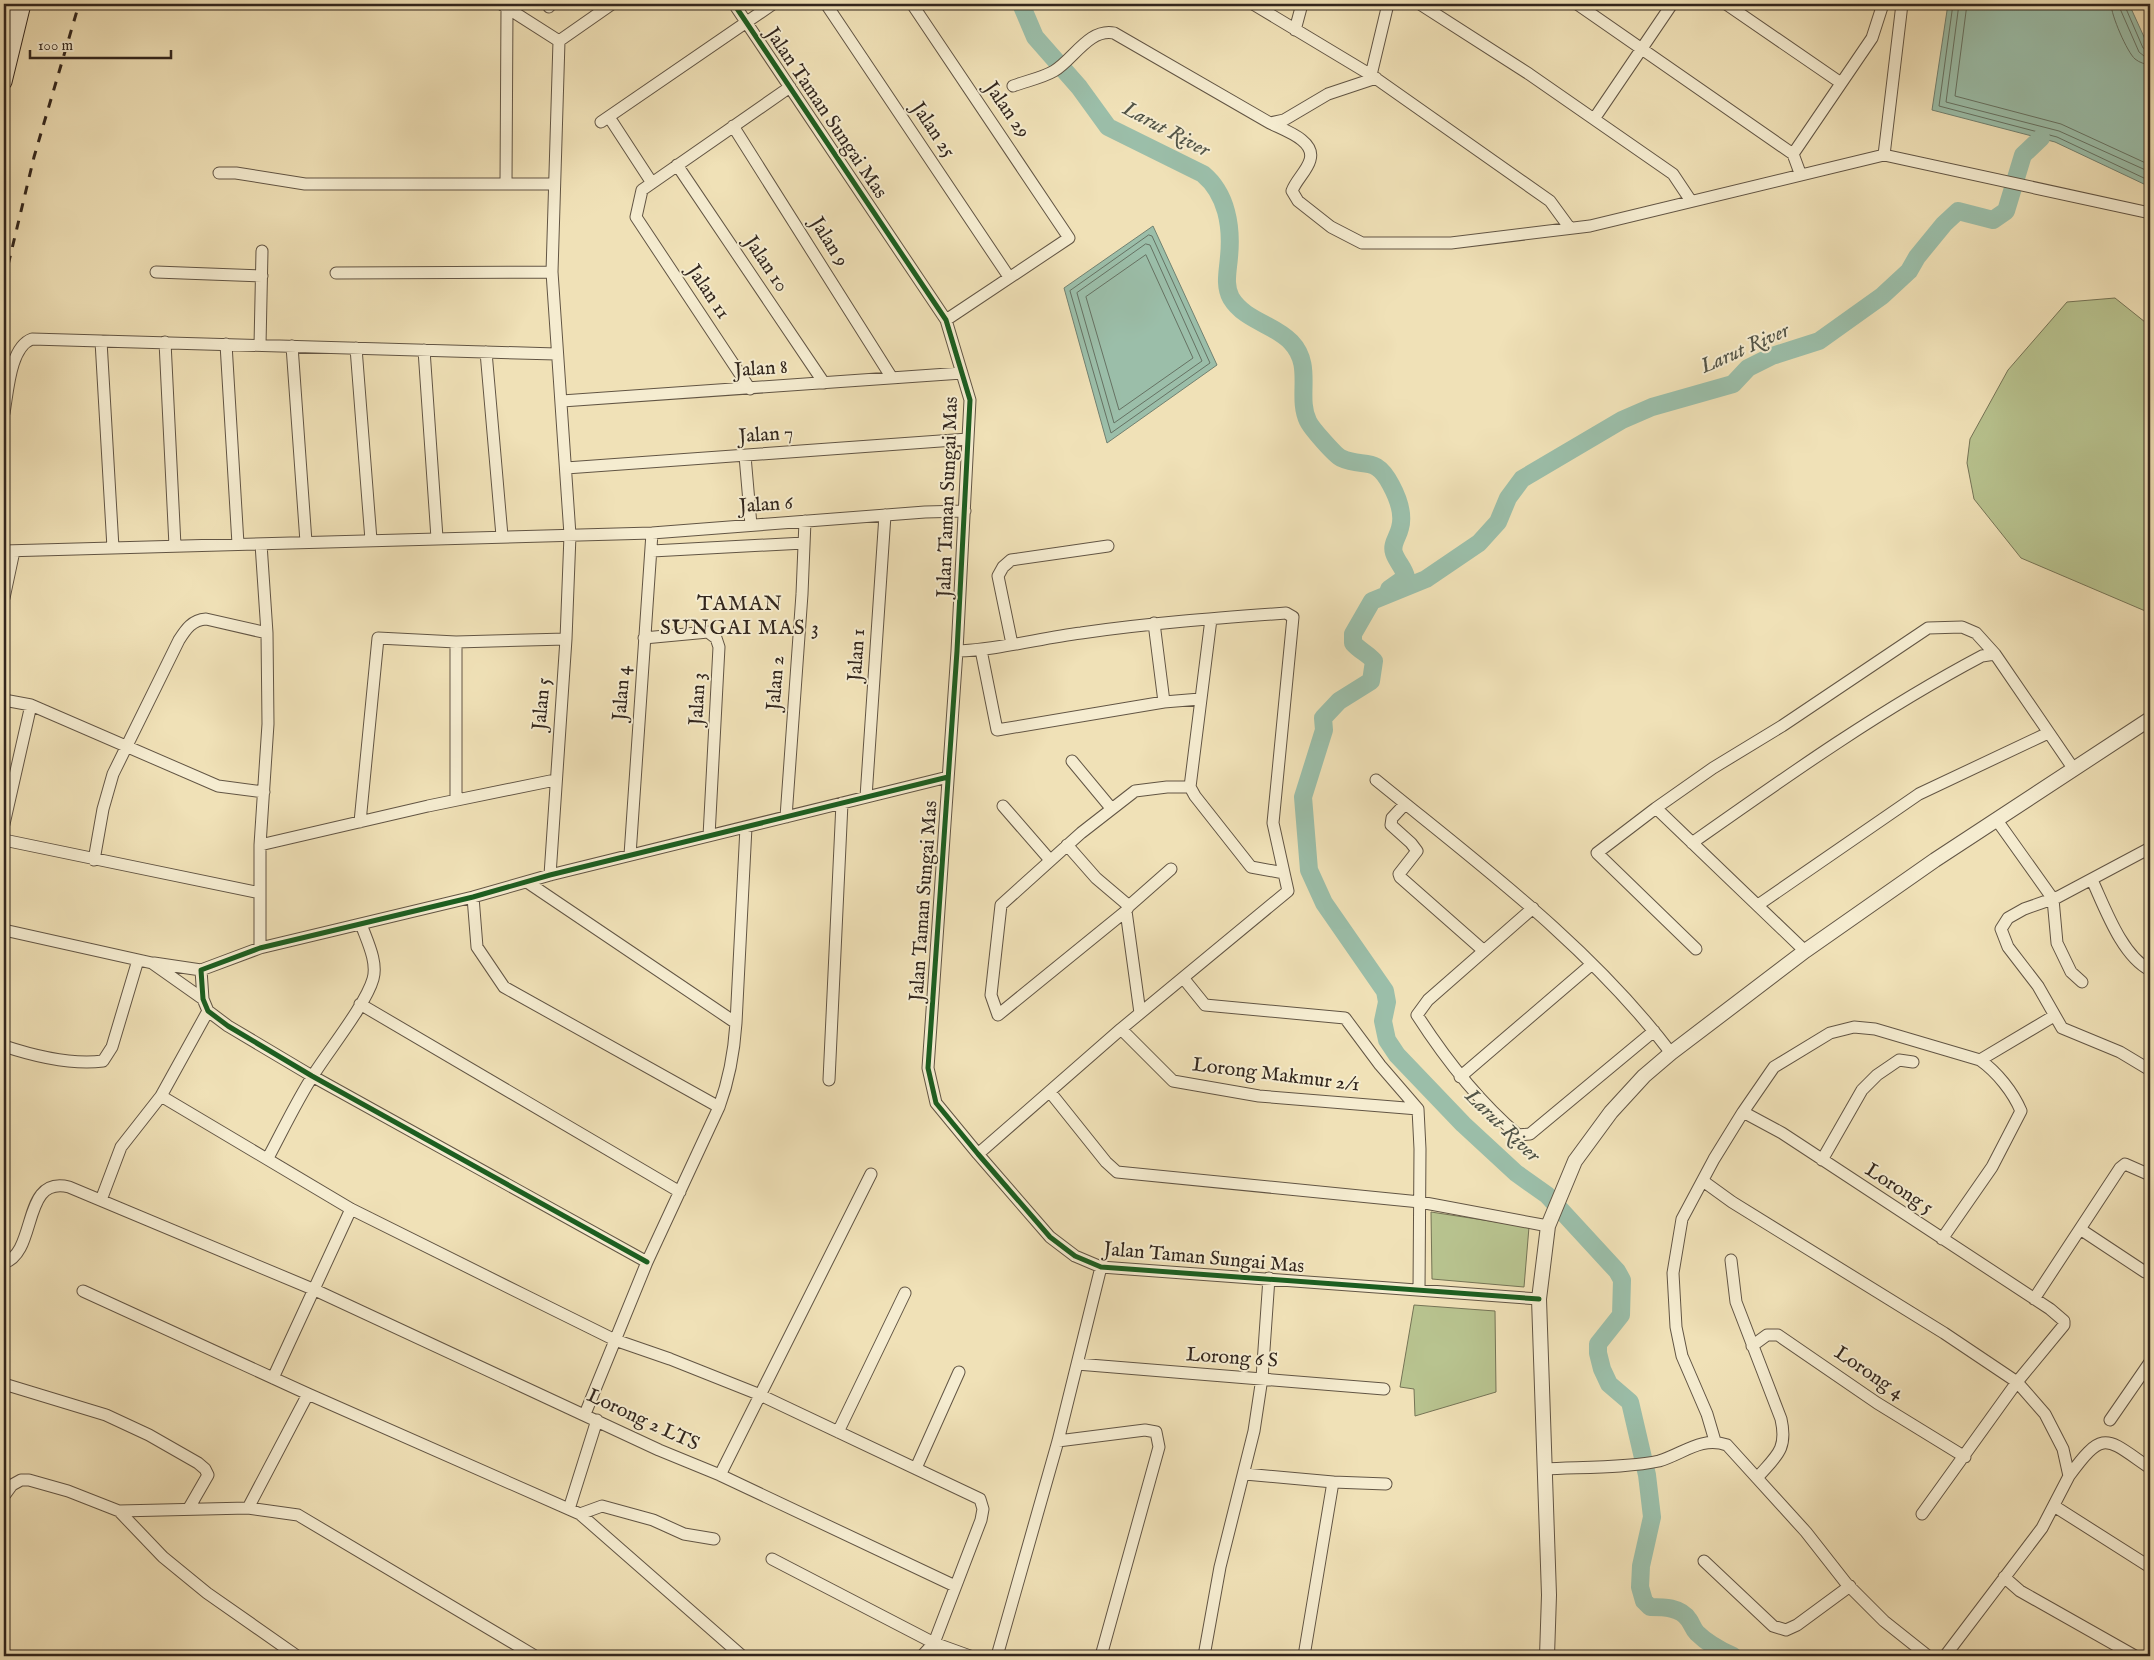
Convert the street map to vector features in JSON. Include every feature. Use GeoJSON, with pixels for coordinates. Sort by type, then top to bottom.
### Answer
{"type":"FeatureCollection","features":[{"type":"Feature","properties":{"kind":"main road"},"geometry":{"type":"LineString","coordinates":[[4,22],[8,4]]}},
{"type":"Feature","properties":{"kind":"main road"},"geometry":{"type":"LineString","coordinates":[[4,82],[23,4]]}},
{"type":"Feature","properties":{"kind":"street"},"geometry":{"type":"LineString","coordinates":[[504,6],[559,41],[612,4]]}},
{"type":"Feature","properties":{"kind":"street","name":"Jalan Taman Sungai Mas"},"geometry":{"type":"LineString","coordinates":[[734,4],[946,320],[970,400],[957,651],[928,1068],[936,1103],[1050,1237],[1075,1256],[1101,1267],[1539,1298]]}},
{"type":"Feature","properties":{"kind":"street"},"geometry":{"type":"LineString","coordinates":[[773,4],[605,119],[652,183],[790,87]]}},
{"type":"Feature","properties":{"kind":"street","name":"Jalan 25"},"geometry":{"type":"LineString","coordinates":[[826,4],[1009,277]]}},
{"type":"Feature","properties":{"kind":"street","name":"Jalan 29"},"geometry":{"type":"LineString","coordinates":[[912,4],[1069,238],[1009,277]]}},
{"type":"Feature","properties":{"kind":"street"},"geometry":{"type":"LineString","coordinates":[[1253,4],[1374,77],[1550,201],[1569,227]]}},
{"type":"Feature","properties":{"kind":"street"},"geometry":{"type":"LineString","coordinates":[[1295,30],[1302,4]]}},
{"type":"Feature","properties":{"kind":"street"},"geometry":{"type":"LineString","coordinates":[[1374,77],[1388,4]]}},
{"type":"Feature","properties":{"kind":"street"},"geometry":{"type":"LineString","coordinates":[[1420,4],[1594,119],[1673,174],[1691,201]]}},
{"type":"Feature","properties":{"kind":"street"},"geometry":{"type":"LineString","coordinates":[[1577,4],[1792,154],[1800,173]]}},
{"type":"Feature","properties":{"kind":"street"},"geometry":{"type":"LineString","coordinates":[[1594,119],[1672,4]]}},
{"type":"Feature","properties":{"kind":"street"},"geometry":{"type":"LineString","coordinates":[[1726,4],[1841,83]]}},
{"type":"Feature","properties":{"kind":"street"},"geometry":{"type":"LineString","coordinates":[[1792,154],[1872,38],[1882,4]]}},
{"type":"Feature","properties":{"kind":"street"},"geometry":{"type":"LineString","coordinates":[[1884,155],[1902,4]]}},
{"type":"Feature","properties":{"kind":"street"},"geometry":{"type":"LineString","coordinates":[[504,6],[506,182]]}},
{"type":"Feature","properties":{"kind":"street"},"geometry":{"type":"LineString","coordinates":[[1013,86],[1054,71],[1100,33],[1105,31],[1114,33],[1300,139],[1310,153],[1310,160],[1292,191],[1298,201],[1331,227],[1362,243],[1451,243],[1569,227],[1590,226],[1800,173],[1884,155],[2150,213]]}},
{"type":"Feature","properties":{"kind":"street","name":"Jalan 5"},"geometry":{"type":"LineString","coordinates":[[550,875],[566,639],[570,535],[562,401],[556,354],[552,272],[553,184],[559,41]]}},
{"type":"Feature","properties":{"kind":"street"},"geometry":{"type":"LineString","coordinates":[[1270,123],[1284,120],[1328,94],[1374,77]]}},
{"type":"Feature","properties":{"kind":"street","name":"Jalan 9"},"geometry":{"type":"LineString","coordinates":[[733,126],[892,378]]}},
{"type":"Feature","properties":{"kind":"street","name":"Jalan 10"},"geometry":{"type":"LineString","coordinates":[[678,165],[824,383]]}},
{"type":"Feature","properties":{"kind":"street"},"geometry":{"type":"LineString","coordinates":[[219,173],[236,172],[306,184],[506,182],[553,184]]}},
{"type":"Feature","properties":{"kind":"street","name":"Jalan 11"},"geometry":{"type":"LineString","coordinates":[[652,183],[642,190],[636,217],[750,389]]}},
{"type":"Feature","properties":{"kind":"street"},"geometry":{"type":"LineString","coordinates":[[260,345],[262,252]]}},
{"type":"Feature","properties":{"kind":"street"},"geometry":{"type":"LineString","coordinates":[[156,272],[262,276]]}},
{"type":"Feature","properties":{"kind":"street"},"geometry":{"type":"LineString","coordinates":[[336,272],[552,272]]}},
{"type":"Feature","properties":{"kind":"street"},"geometry":{"type":"LineString","coordinates":[[946,320],[1009,277]]}},
{"type":"Feature","properties":{"kind":"street"},"geometry":{"type":"LineString","coordinates":[[4,413],[16,354],[22,344],[32,339],[556,354]]}},
{"type":"Feature","properties":{"kind":"street"},"geometry":{"type":"LineString","coordinates":[[101,341],[113,548]]}},
{"type":"Feature","properties":{"kind":"street"},"geometry":{"type":"LineString","coordinates":[[165,342],[175,546]]}},
{"type":"Feature","properties":{"kind":"street"},"geometry":{"type":"LineString","coordinates":[[226,344],[238,544]]}},
{"type":"Feature","properties":{"kind":"street"},"geometry":{"type":"LineString","coordinates":[[292,346],[306,542]]}},
{"type":"Feature","properties":{"kind":"street"},"geometry":{"type":"LineString","coordinates":[[356,348],[371,540]]}},
{"type":"Feature","properties":{"kind":"street"},"geometry":{"type":"LineString","coordinates":[[424,350],[437,538]]}},
{"type":"Feature","properties":{"kind":"street"},"geometry":{"type":"LineString","coordinates":[[486,352],[502,536]]}},
{"type":"Feature","properties":{"kind":"street","name":"Jalan 8"},"geometry":{"type":"LineString","coordinates":[[562,401],[962,373]]}},
{"type":"Feature","properties":{"kind":"street","name":"Jalan 7"},"geometry":{"type":"LineString","coordinates":[[566,468],[968,439]]}},
{"type":"Feature","properties":{"kind":"street"},"geometry":{"type":"LineString","coordinates":[[746,456],[750,525]]}},
{"type":"Feature","properties":{"kind":"street","name":"Jalan 6"},"geometry":{"type":"LineString","coordinates":[[9,551],[652,533],[885,515],[965,511]]}},
{"type":"Feature","properties":{"kind":"street","name":"Jalan 1"},"geometry":{"type":"LineString","coordinates":[[866,797],[885,515]]}},
{"type":"Feature","properties":{"kind":"street","name":"Jalan 2"},"geometry":{"type":"LineString","coordinates":[[786,817],[805,522]]}},
{"type":"Feature","properties":{"kind":"street","name":"Jalan 4"},"geometry":{"type":"LineString","coordinates":[[630,855],[652,533]]}},
{"type":"Feature","properties":{"kind":"street"},"geometry":{"type":"LineString","coordinates":[[652,551],[804,543]]}},
{"type":"Feature","properties":{"kind":"street"},"geometry":{"type":"LineString","coordinates":[[260,948],[260,845],[268,724],[267,633],[261,544]]}},
{"type":"Feature","properties":{"kind":"street"},"geometry":{"type":"LineString","coordinates":[[1012,644],[998,576],[1003,567],[1011,560],[1108,546]]}},
{"type":"Feature","properties":{"kind":"street"},"geometry":{"type":"LineString","coordinates":[[4,598],[9,551]]}},
{"type":"Feature","properties":{"kind":"street"},"geometry":{"type":"LineString","coordinates":[[957,651],[981,650],[1154,623],[1286,613],[1293,617],[1273,823],[1288,891],[1184,979],[1121,1029],[978,1154]]}},
{"type":"Feature","properties":{"kind":"street"},"geometry":{"type":"LineString","coordinates":[[94,860],[103,809],[113,774],[188,626],[199,619],[206,619],[267,633]]}},
{"type":"Feature","properties":{"kind":"street"},"geometry":{"type":"LineString","coordinates":[[1211,619],[1190,787],[1195,796],[1252,867],[1284,873]]}},
{"type":"Feature","properties":{"kind":"street"},"geometry":{"type":"LineString","coordinates":[[1154,623],[1164,702]]}},
{"type":"Feature","properties":{"kind":"street"},"geometry":{"type":"LineString","coordinates":[[1696,949],[1597,853],[1713,768],[1782,726],[1928,628],[1962,627],[1976,633],[1994,654],[2073,768]]}},
{"type":"Feature","properties":{"kind":"street","name":"Jalan 3"},"geometry":{"type":"LineString","coordinates":[[644,638],[708,632],[716,638],[719,647],[709,836]]}},
{"type":"Feature","properties":{"kind":"street"},"geometry":{"type":"LineString","coordinates":[[360,822],[378,638],[456,642],[566,639]]}},
{"type":"Feature","properties":{"kind":"street"},"geometry":{"type":"LineString","coordinates":[[456,642],[456,800]]}},
{"type":"Feature","properties":{"kind":"street"},"geometry":{"type":"LineString","coordinates":[[981,650],[996,730],[1164,702],[1200,699]]}},
{"type":"Feature","properties":{"kind":"street"},"geometry":{"type":"LineString","coordinates":[[1692,842],[1799,766],[1884,711],[1982,656],[1994,654]]}},
{"type":"Feature","properties":{"kind":"street"},"geometry":{"type":"LineString","coordinates":[[4,700],[31,705],[218,786],[264,792]]}},
{"type":"Feature","properties":{"kind":"street"},"geometry":{"type":"LineString","coordinates":[[4,824],[31,705]]}},
{"type":"Feature","properties":{"kind":"street"},"geometry":{"type":"LineString","coordinates":[[1547,1656],[1549,1595],[1539,1298],[1548,1226],[1575,1162],[1611,1112],[1644,1076],[1671,1053],[1805,951],[1996,819],[2150,719]]}},
{"type":"Feature","properties":{"kind":"street"},"geometry":{"type":"LineString","coordinates":[[1758,906],[1918,794],[2048,733]]}},
{"type":"Feature","properties":{"kind":"street"},"geometry":{"type":"LineString","coordinates":[[1072,761],[1111,808]]}},
{"type":"Feature","properties":{"kind":"street"},"geometry":{"type":"LineString","coordinates":[[4,930],[152,963],[201,970],[260,948],[473,897],[550,875],[948,777]]}},
{"type":"Feature","properties":{"kind":"street"},"geometry":{"type":"LineString","coordinates":[[260,845],[456,800],[555,780]]}},
{"type":"Feature","properties":{"kind":"street"},"geometry":{"type":"LineString","coordinates":[[1376,780],[1533,908],[1592,964],[1654,1031],[1671,1053]]}},
{"type":"Feature","properties":{"kind":"street"},"geometry":{"type":"LineString","coordinates":[[1171,869],[1128,909],[998,1016],[991,995],[1001,905],[1067,845],[1111,808],[1135,791],[1167,787],[1190,787]]}},
{"type":"Feature","properties":{"kind":"street"},"geometry":{"type":"LineString","coordinates":[[829,1080],[842,803]]}},
{"type":"Feature","properties":{"kind":"street"},"geometry":{"type":"LineString","coordinates":[[1405,804],[1392,818],[1391,824],[1412,843],[1416,851],[1400,874],[1400,877],[1484,952]]}},
{"type":"Feature","properties":{"kind":"street"},"geometry":{"type":"LineString","coordinates":[[1003,806],[1050,860]]}},
{"type":"Feature","properties":{"kind":"street"},"geometry":{"type":"LineString","coordinates":[[1656,808],[1805,951]]}},
{"type":"Feature","properties":{"kind":"street"},"geometry":{"type":"LineString","coordinates":[[1996,819],[2053,899],[2057,943],[2071,972],[2082,982]]}},
{"type":"Feature","properties":{"kind":"street"},"geometry":{"type":"LineString","coordinates":[[585,1414],[646,1262],[680,1192],[728,1084],[735,1049],[746,827]]}},
{"type":"Feature","properties":{"kind":"street"},"geometry":{"type":"LineString","coordinates":[[4,840],[260,893]]}},
{"type":"Feature","properties":{"kind":"street"},"geometry":{"type":"LineString","coordinates":[[1067,845],[1096,878],[1128,909],[1140,1013]]}},
{"type":"Feature","properties":{"kind":"street"},"geometry":{"type":"LineString","coordinates":[[2150,848],[2053,899],[2024,909],[2008,918],[2001,929],[2008,947],[2038,986],[2062,1028],[2120,1052],[2150,1070]]}},
{"type":"Feature","properties":{"kind":"street"},"geometry":{"type":"LineString","coordinates":[[2092,880],[2121,939],[2135,958],[2150,970]]}},
{"type":"Feature","properties":{"kind":"street"},"geometry":{"type":"LineString","coordinates":[[527,882],[736,1023]]}},
{"type":"Feature","properties":{"kind":"street"},"geometry":{"type":"LineString","coordinates":[[473,897],[477,947],[504,987],[719,1107]]}},
{"type":"Feature","properties":{"kind":"street"},"geometry":{"type":"LineString","coordinates":[[1533,908],[1428,1000],[1416,1015],[1437,1048],[1493,1114],[1518,1135],[1530,1134],[1654,1031]]}},
{"type":"Feature","properties":{"kind":"street"},"geometry":{"type":"LineString","coordinates":[[268,1158],[312,1076],[360,1004],[372,981],[374,969],[361,924]]}},
{"type":"Feature","properties":{"kind":"street"},"geometry":{"type":"LineString","coordinates":[[4,1046],[28,1054],[54,1058],[89,1063],[103,1061],[112,1047],[138,960]]}},
{"type":"Feature","properties":{"kind":"street"},"geometry":{"type":"LineString","coordinates":[[152,963],[203,1000]]}},
{"type":"Feature","properties":{"kind":"street"},"geometry":{"type":"LineString","coordinates":[[1460,1077],[1592,964]]}},
{"type":"Feature","properties":{"kind":"street"},"geometry":{"type":"LineString","coordinates":[[201,970],[203,1000],[208,1011],[228,1026],[312,1076],[646,1262]]}},
{"type":"Feature","properties":{"kind":"street"},"geometry":{"type":"LineString","coordinates":[[1184,979],[1205,1005],[1345,1018],[1380,1065],[1418,1109],[1420,1125],[1419,1290]]}},
{"type":"Feature","properties":{"kind":"street"},"geometry":{"type":"LineString","coordinates":[[360,1004],[680,1192]]}},
{"type":"Feature","properties":{"kind":"street"},"geometry":{"type":"LineString","coordinates":[[101,1200],[121,1148],[161,1096],[208,1011]]}},
{"type":"Feature","properties":{"kind":"street"},"geometry":{"type":"LineString","coordinates":[[1980,1060],[2054,1016]]}},
{"type":"Feature","properties":{"kind":"street"},"geometry":{"type":"LineString","coordinates":[[1715,1441],[1707,1414],[1682,1356],[1676,1327],[1673,1273],[1682,1219],[1743,1112],[1774,1067],[1830,1033],[1854,1027],[1876,1029],[1980,1060],[1990,1067],[2016,1100],[2021,1111],[1992,1166],[1942,1240]]}},
{"type":"Feature","properties":{"kind":"street","name":"Lorong Makmur 2/1"},"geometry":{"type":"LineString","coordinates":[[1121,1029],[1173,1081],[1259,1096],[1418,1109]]}},
{"type":"Feature","properties":{"kind":"street"},"geometry":{"type":"LineString","coordinates":[[1822,1160],[1862,1090],[1877,1075],[1899,1060],[1913,1062]]}},
{"type":"Feature","properties":{"kind":"street"},"geometry":{"type":"LineString","coordinates":[[1050,1092],[1106,1162],[1117,1172],[1420,1202],[1548,1226]]}},
{"type":"Feature","properties":{"kind":"street"},"geometry":{"type":"LineString","coordinates":[[161,1096],[352,1209],[614,1340],[670,1359],[758,1394],[980,1499],[983,1509],[934,1643],[922,1656]]}},
{"type":"Feature","properties":{"kind":"street","name":"Lorong 5"},"geometry":{"type":"LineString","coordinates":[[1743,1112],[1782,1133],[2063,1318],[2064,1325],[2017,1382],[1965,1457],[1922,1514]]}},
{"type":"Feature","properties":{"kind":"street"},"geometry":{"type":"LineString","coordinates":[[2034,1299],[2111,1180],[2125,1164],[2150,1175]]}},
{"type":"Feature","properties":{"kind":"street"},"geometry":{"type":"LineString","coordinates":[[720,1475],[758,1394],[871,1174]]}},
{"type":"Feature","properties":{"kind":"street"},"geometry":{"type":"LineString","coordinates":[[1703,1181],[1732,1202],[1944,1333],[2017,1382],[2045,1414],[2063,1449],[2070,1476]]}},
{"type":"Feature","properties":{"kind":"street","name":"Lorong 2 LTS"},"geometry":{"type":"LineString","coordinates":[[4,1263],[16,1255],[40,1196],[48,1188],[58,1185],[101,1200],[315,1290],[659,1450],[720,1475],[955,1586]]}},
{"type":"Feature","properties":{"kind":"street"},"geometry":{"type":"LineString","coordinates":[[273,1378],[352,1209]]}},
{"type":"Feature","properties":{"kind":"street"},"geometry":{"type":"LineString","coordinates":[[2080,1229],[2145,1272]]}},
{"type":"Feature","properties":{"kind":"street"},"geometry":{"type":"LineString","coordinates":[[1732,1260],[1736,1302],[1781,1419],[1785,1437],[1781,1450],[1757,1478]]}},
{"type":"Feature","properties":{"kind":"street"},"geometry":{"type":"LineString","coordinates":[[997,1656],[1058,1441],[1101,1267]]}},
{"type":"Feature","properties":{"kind":"street"},"geometry":{"type":"LineString","coordinates":[[1204,1656],[1220,1567],[1245,1474],[1262,1378],[1269,1278]]}},
{"type":"Feature","properties":{"kind":"street"},"geometry":{"type":"LineString","coordinates":[[83,1291],[308,1394],[580,1514],[742,1656]]}},
{"type":"Feature","properties":{"kind":"street"},"geometry":{"type":"LineString","coordinates":[[838,1432],[905,1293]]}},
{"type":"Feature","properties":{"kind":"street","name":"Lorong 4"},"geometry":{"type":"LineString","coordinates":[[1752,1346],[1767,1335],[1778,1335],[1877,1403],[1965,1457]]}},
{"type":"Feature","properties":{"kind":"street"},"geometry":{"type":"LineString","coordinates":[[2110,1420],[2150,1362]]}},
{"type":"Feature","properties":{"kind":"street","name":"Lorong 6 S"},"geometry":{"type":"LineString","coordinates":[[1077,1364],[1384,1389]]}},
{"type":"Feature","properties":{"kind":"street"},"geometry":{"type":"LineString","coordinates":[[916,1468],[959,1372]]}},
{"type":"Feature","properties":{"kind":"street"},"geometry":{"type":"LineString","coordinates":[[4,1384],[106,1415],[149,1435],[198,1464],[205,1469],[208,1475],[189,1508]]}},
{"type":"Feature","properties":{"kind":"street"},"geometry":{"type":"LineString","coordinates":[[248,1508],[308,1394]]}},
{"type":"Feature","properties":{"kind":"street"},"geometry":{"type":"LineString","coordinates":[[569,1509],[597,1420]]}},
{"type":"Feature","properties":{"kind":"street"},"geometry":{"type":"LineString","coordinates":[[1058,1441],[1145,1430],[1156,1432],[1158,1440],[1159,1447],[1136,1538],[1101,1656]]}},
{"type":"Feature","properties":{"kind":"street"},"geometry":{"type":"LineString","coordinates":[[1544,1469],[1659,1460],[1698,1444],[1715,1441],[1727,1445],[1806,1532],[1850,1586],[1884,1621],[1928,1656]]}},
{"type":"Feature","properties":{"kind":"street"},"geometry":{"type":"LineString","coordinates":[[1945,1656],[2042,1528],[2070,1476],[2084,1455],[2099,1443],[2112,1442],[2150,1468]]}},
{"type":"Feature","properties":{"kind":"street"},"geometry":{"type":"LineString","coordinates":[[1245,1474],[1333,1482],[1386,1484]]}},
{"type":"Feature","properties":{"kind":"street"},"geometry":{"type":"LineString","coordinates":[[4,1496],[12,1485],[21,1480],[40,1481],[119,1512],[189,1508],[248,1508],[298,1515],[535,1656]]}},
{"type":"Feature","properties":{"kind":"street"},"geometry":{"type":"LineString","coordinates":[[1304,1656],[1333,1482]]}},
{"type":"Feature","properties":{"kind":"street"},"geometry":{"type":"LineString","coordinates":[[580,1514],[602,1506],[653,1520],[684,1534],[714,1539]]}},
{"type":"Feature","properties":{"kind":"street"},"geometry":{"type":"LineString","coordinates":[[2054,1506],[2150,1567]]}},
{"type":"Feature","properties":{"kind":"street"},"geometry":{"type":"LineString","coordinates":[[119,1512],[162,1557],[214,1598],[298,1656]]}},
{"type":"Feature","properties":{"kind":"street"},"geometry":{"type":"LineString","coordinates":[[772,1559],[934,1643],[970,1656]]}},
{"type":"Feature","properties":{"kind":"street"},"geometry":{"type":"LineString","coordinates":[[1704,1561],[1773,1626],[1786,1630],[1797,1625],[1850,1586]]}},
{"type":"Feature","properties":{"kind":"street"},"geometry":{"type":"LineString","coordinates":[[2004,1577],[2020,1591],[2135,1656]]}},
{"type":"Feature","properties":{"kind":"shaded area"},"geometry":{"type":"Polygon","coordinates":[[[2115,298],[2150,326],[2150,613],[2021,558],[1974,499],[1967,463],[1970,439],[2008,370],[2067,302],[2115,298]]]}},
{"type":"Feature","properties":{"kind":"shaded area"},"geometry":{"type":"Polygon","coordinates":[[[1431,1212],[1529,1227],[1524,1287],[1432,1279],[1431,1212]]]}},
{"type":"Feature","properties":{"kind":"shaded area"},"geometry":{"type":"Polygon","coordinates":[[[1414,1305],[1495,1311],[1496,1392],[1415,1416],[1414,1389],[1400,1387],[1414,1305]]]}},
{"type":"Feature","properties":{"kind":"water"},"geometry":{"type":"Polygon","coordinates":[[[1948,4],[2129,4],[2150,50],[2150,183],[2146,185],[2055,142],[1932,110],[1948,4]]]}},
{"type":"Feature","properties":{"kind":"water"},"geometry":{"type":"Polygon","coordinates":[[[1153,226],[1217,365],[1107,443],[1064,288],[1153,226]]]}},
{"type":"Feature","properties":{"kind":"waterway","name":"Larut River"},"geometry":{"type":"LineString","coordinates":[[1021,4],[1035,37],[1079,87],[1108,127],[1203,174],[1218,191],[1223,201],[1230,234],[1227,283],[1231,298],[1244,312],[1284,336],[1298,351],[1302,361],[1305,411],[1308,421],[1318,435],[1341,458],[1369,464],[1380,469],[1396,495],[1400,506],[1401,523],[1393,550],[1406,577],[1389,589]]}},
{"type":"Feature","properties":{"kind":"waterway","name":"Larut River"},"geometry":{"type":"LineString","coordinates":[[1733,1656],[1701,1637],[1681,1612],[1660,1607],[1650,1607],[1644,1601],[1640,1587],[1641,1566],[1652,1517],[1647,1475],[1630,1402],[1609,1384],[1602,1369],[1598,1353],[1598,1344],[1621,1315],[1622,1280],[1617,1271],[1547,1195],[1516,1173],[1463,1124],[1397,1055],[1387,1040],[1383,1021],[1387,1002],[1385,991],[1324,903],[1309,870],[1303,797],[1324,730],[1323,718],[1339,701],[1371,681],[1374,661],[1353,643],[1353,634],[1372,601],[1426,579],[1479,543],[1498,522],[1508,498],[1522,479],[1622,420],[1652,407],[1733,384],[1748,368],[1772,356],[1819,341],[1882,296],[1909,271],[1917,257],[1944,224],[1958,211],[1993,220],[2006,211],[2023,155],[2041,138]]}},
{"type":"Feature","properties":{"kind":"railway"},"geometry":{"type":"LineString","coordinates":[[4,282],[34,157],[79,4]]}},
{"type":"Feature","properties":{"kind":"cycle path"},"geometry":{"type":"LineString","coordinates":[[734,4],[946,320],[970,400],[957,651],[928,1068],[936,1103],[1050,1237],[1075,1256],[1101,1267],[1539,1299]]}},
{"type":"Feature","properties":{"kind":"cycle path"},"geometry":{"type":"LineString","coordinates":[[647,1262],[312,1076],[228,1026],[208,1011],[203,999],[201,970],[260,948],[473,897],[550,875],[948,777]]}},
{"type":"Feature","properties":{"kind":"district","name":"TAMAN SUNGAI MAS 3"},"geometry":{"type":"Point","coordinates":[740,616]}}]}
